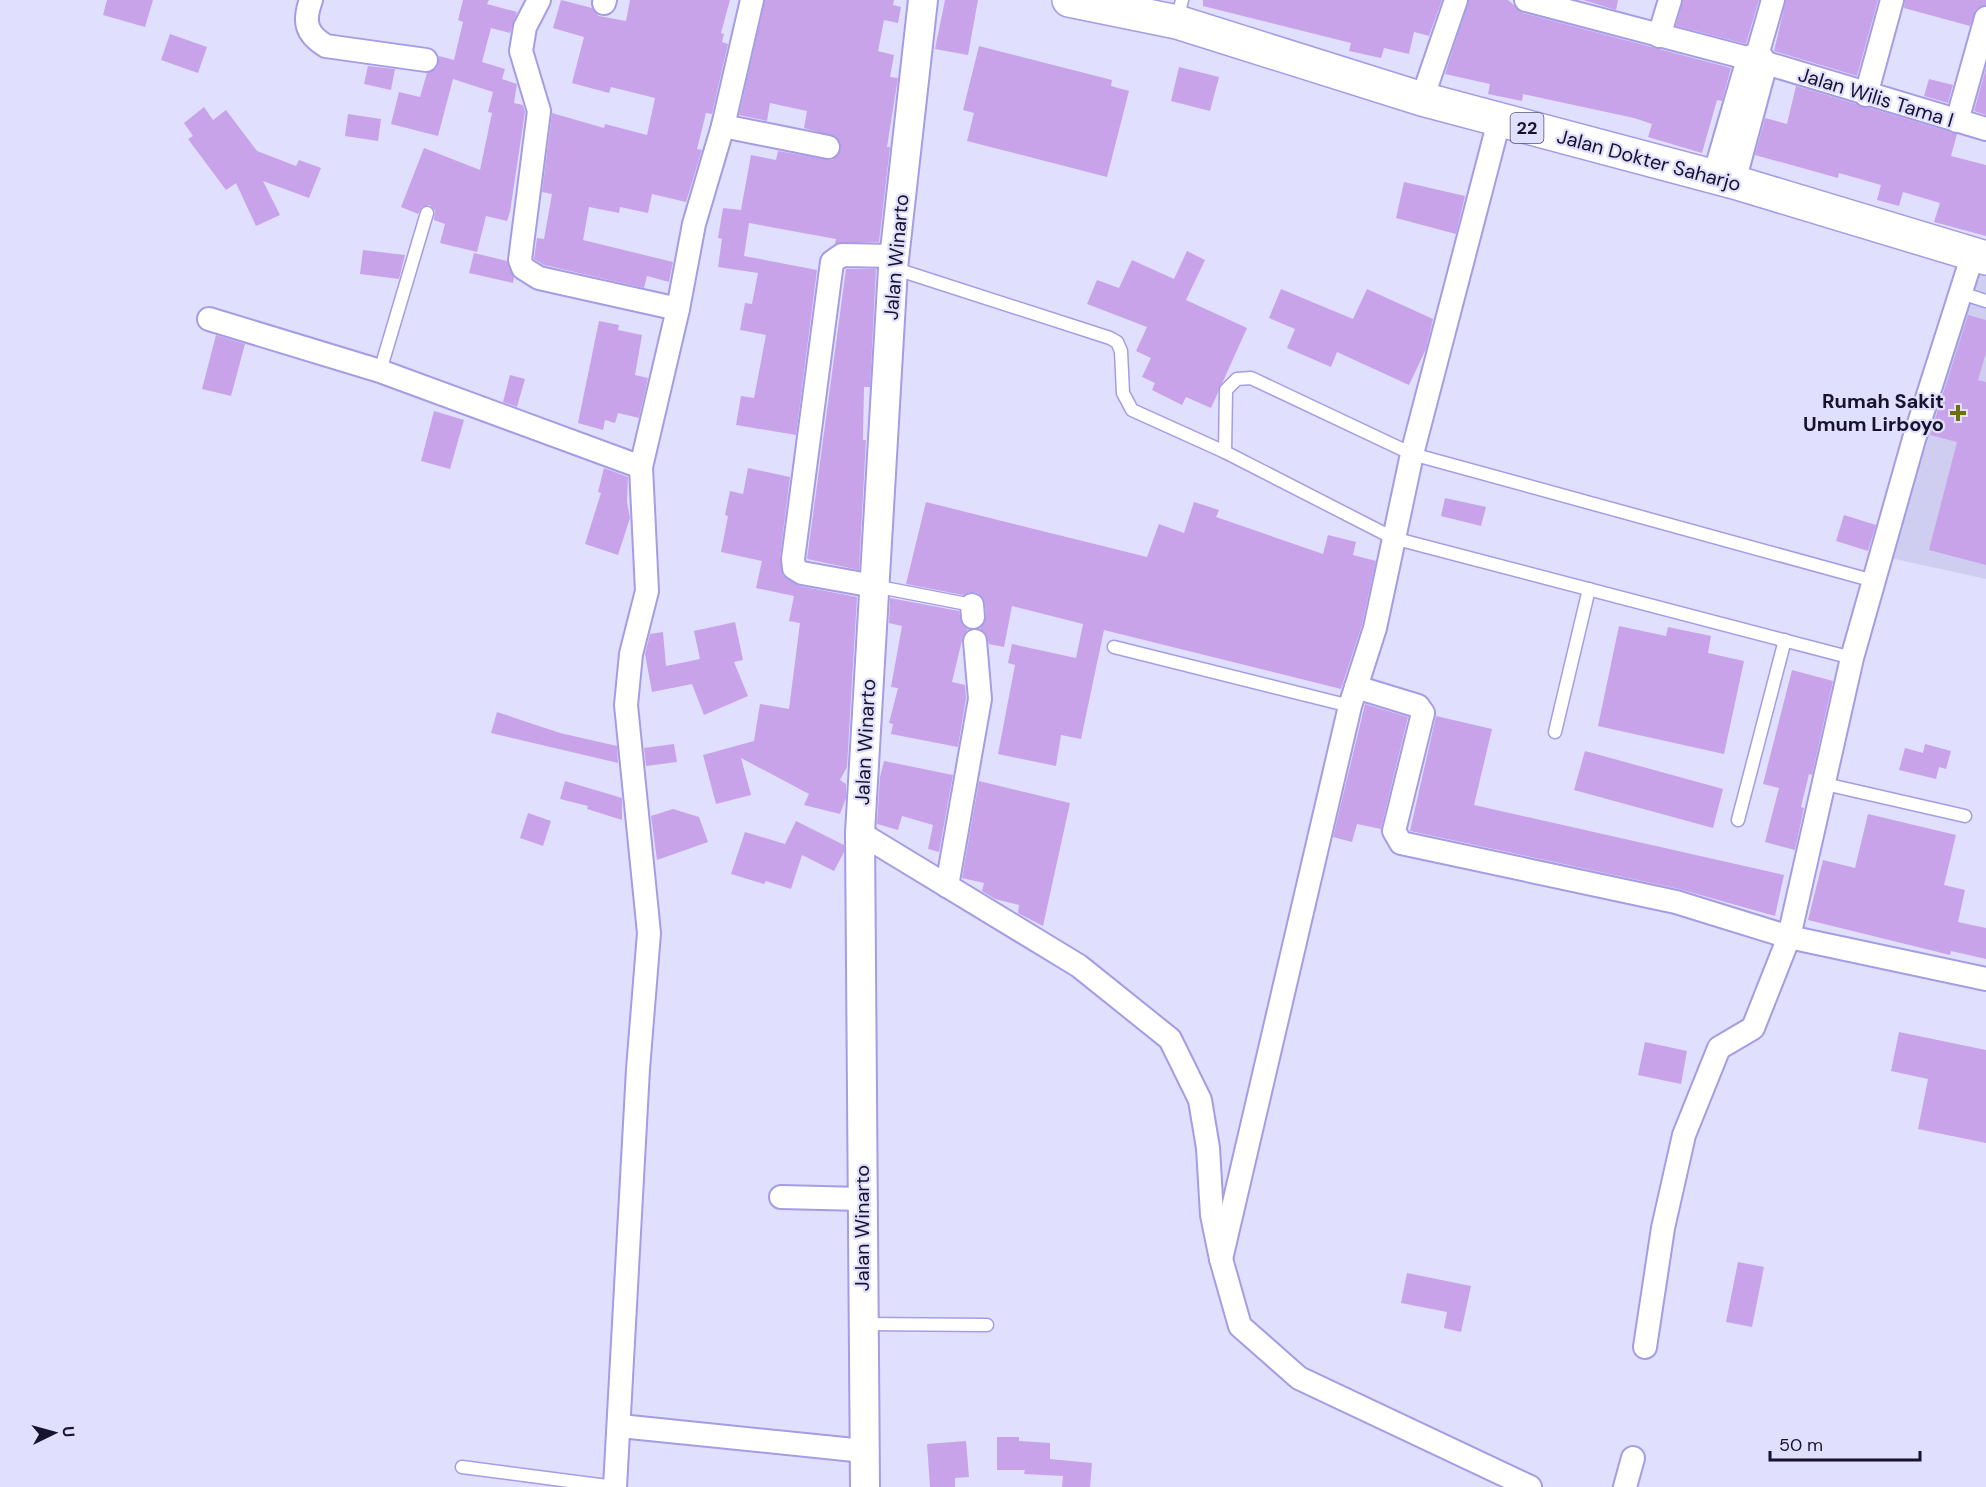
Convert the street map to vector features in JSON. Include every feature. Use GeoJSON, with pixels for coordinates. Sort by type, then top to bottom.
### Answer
{"type":"FeatureCollection","features":[{"type":"Feature","properties":{"kind":"highway","name":"Jalan Dokter Saharjo"},"geometry":{"type":"LineString","coordinates":[[1089,1],[1180,11],[1422,99],[1724,179],[1979,256]]}},
{"type":"Feature","properties":{"kind":"street"},"geometry":{"type":"LineString","coordinates":[[311,0],[307,24],[313,39],[326,46],[426,60]]}},
{"type":"Feature","properties":{"kind":"street"},"geometry":{"type":"LineString","coordinates":[[539,0],[525,27],[520,51],[539,111],[524,218],[520,260],[523,268],[539,278],[678,309]]}},
{"type":"Feature","properties":{"kind":"street"},"geometry":{"type":"LineString","coordinates":[[615,1487],[638,1069],[649,933],[626,705],[631,654],[647,591],[641,467],[678,309],[694,224],[723,126],[752,0]]}},
{"type":"Feature","properties":{"kind":"street","name":"Jalan Winarto"},"geometry":{"type":"LineString","coordinates":[[865,1487],[860,833],[894,262],[923,0]]}},
{"type":"Feature","properties":{"kind":"street"},"geometry":{"type":"LineString","coordinates":[[1422,99],[1456,0]]}},
{"type":"Feature","properties":{"kind":"street","name":"Jalan Wilis Tama I"},"geometry":{"type":"LineString","coordinates":[[1526,0],[1568,6],[1659,36],[1757,58],[1866,95],[1986,129]]}},
{"type":"Feature","properties":{"kind":"street"},"geometry":{"type":"LineString","coordinates":[[1659,36],[1670,0]]}},
{"type":"Feature","properties":{"kind":"street"},"geometry":{"type":"LineString","coordinates":[[1724,179],[1773,0]]}},
{"type":"Feature","properties":{"kind":"street"},"geometry":{"type":"LineString","coordinates":[[1866,95],[1892,0]]}},
{"type":"Feature","properties":{"kind":"street"},"geometry":{"type":"LineString","coordinates":[[1957,121],[1986,18]]}},
{"type":"Feature","properties":{"kind":"street"},"geometry":{"type":"LineString","coordinates":[[1221,1259],[1353,697],[1375,628],[1412,454],[1499,121]]}},
{"type":"Feature","properties":{"kind":"street"},"geometry":{"type":"LineString","coordinates":[[723,126],[828,147]]}},
{"type":"Feature","properties":{"kind":"street"},"geometry":{"type":"LineString","coordinates":[[874,586],[802,573],[794,568],[793,559],[832,262],[842,255],[894,262]]}},
{"type":"Feature","properties":{"kind":"street"},"geometry":{"type":"LineString","coordinates":[[1645,1347],[1663,1228],[1684,1135],[1719,1048],[1753,1028],[1789,937],[1852,658],[1914,439],[1961,293],[1979,256]]}},
{"type":"Feature","properties":{"kind":"street"},"geometry":{"type":"LineString","coordinates":[[209,319],[380,371],[641,467]]}},
{"type":"Feature","properties":{"kind":"street"},"geometry":{"type":"LineString","coordinates":[[947,886],[980,699],[975,641]]}},
{"type":"Feature","properties":{"kind":"street"},"geometry":{"type":"LineString","coordinates":[[1353,697],[1418,706],[1423,713],[1423,723],[1394,831],[1401,843],[1676,902],[1789,937],[1986,979]]}},
{"type":"Feature","properties":{"kind":"street"},"geometry":{"type":"LineString","coordinates":[[860,833],[1079,966],[1170,1039],[1200,1100],[1208,1148],[1212,1215],[1221,1259],[1240,1326],[1299,1378],[1530,1487]]}},
{"type":"Feature","properties":{"kind":"street"},"geometry":{"type":"LineString","coordinates":[[781,1197],[862,1199]]}},
{"type":"Feature","properties":{"kind":"street"},"geometry":{"type":"LineString","coordinates":[[620,1426],[864,1451]]}},
{"type":"Feature","properties":{"kind":"street"},"geometry":{"type":"LineString","coordinates":[[1625,1487],[1633,1458]]}},
{"type":"Feature","properties":{"kind":"lane"},"geometry":{"type":"LineString","coordinates":[[380,371],[427,213]]}},
{"type":"Feature","properties":{"kind":"lane"},"geometry":{"type":"LineString","coordinates":[[894,262],[1110,338],[1117,342],[1121,351],[1123,393],[1132,410],[1225,452],[1393,538],[1852,658]]}},
{"type":"Feature","properties":{"kind":"lane"},"geometry":{"type":"LineString","coordinates":[[1961,293],[1986,301]]}},
{"type":"Feature","properties":{"kind":"lane"},"geometry":{"type":"LineString","coordinates":[[1225,452],[1226,390],[1237,379],[1251,378],[1412,454],[1874,581]]}},
{"type":"Feature","properties":{"kind":"lane"},"geometry":{"type":"LineString","coordinates":[[874,586],[973,611]]}},
{"type":"Feature","properties":{"kind":"lane"},"geometry":{"type":"LineString","coordinates":[[1555,732],[1589,589]]}},
{"type":"Feature","properties":{"kind":"lane"},"geometry":{"type":"LineString","coordinates":[[1738,820],[1785,640]]}},
{"type":"Feature","properties":{"kind":"lane"},"geometry":{"type":"LineString","coordinates":[[1114,647],[1353,697]]}},
{"type":"Feature","properties":{"kind":"lane"},"geometry":{"type":"LineString","coordinates":[[1825,784],[1965,816]]}},
{"type":"Feature","properties":{"kind":"lane"},"geometry":{"type":"LineString","coordinates":[[863,1324],[987,1325]]}},
{"type":"Feature","properties":{"kind":"lane"},"geometry":{"type":"LineString","coordinates":[[462,1467],[615,1487]]}},
{"type":"Feature","properties":{"kind":"shaded area","name":"Rumah Sakit Umum Lirboyo"},"geometry":{"type":"Polygon","coordinates":[[[1975,266],[1986,269],[1986,579],[1886,557],[1975,266]]]}},
{"type":"Feature","properties":{"kind":"building"},"geometry":{"type":"Polygon","coordinates":[[[107,0],[153,0],[145,27],[103,15],[107,0]]]}},
{"type":"Feature","properties":{"kind":"building"},"geometry":{"type":"Polygon","coordinates":[[[463,0],[489,0],[487,4],[517,12],[510,33],[491,28],[482,62],[505,69],[502,79],[517,84],[514,103],[523,105],[525,112],[507,221],[486,216],[477,252],[440,243],[445,224],[434,220],[435,211],[430,205],[422,207],[418,214],[401,207],[424,148],[480,170],[492,113],[488,112],[493,92],[453,79],[438,136],[391,124],[399,92],[420,97],[427,73],[437,68],[439,56],[454,60],[463,22],[458,20],[463,0]]]}},
{"type":"Feature","properties":{"kind":"building"},"geometry":{"type":"Polygon","coordinates":[[[561,0],[592,8],[599,16],[626,21],[630,0],[730,0],[721,33],[724,34],[722,42],[728,44],[712,114],[706,113],[697,149],[702,150],[686,202],[652,194],[648,213],[620,207],[619,213],[589,207],[583,240],[673,262],[669,282],[647,276],[644,288],[544,265],[534,259],[537,238],[544,239],[552,194],[542,192],[552,113],[604,128],[605,124],[647,135],[655,98],[611,87],[609,93],[572,83],[584,37],[553,28],[561,0]]]}},
{"type":"Feature","properties":{"kind":"building"},"geometry":{"type":"Polygon","coordinates":[[[765,0],[894,0],[893,5],[901,7],[898,23],[884,20],[878,51],[894,55],[890,77],[898,78],[887,147],[890,147],[879,242],[835,244],[836,239],[749,223],[744,256],[817,270],[796,435],[736,425],[741,396],[754,398],[766,335],[740,330],[745,303],[752,304],[758,273],[718,267],[722,239],[718,238],[723,208],[741,210],[751,155],[776,160],[778,151],[832,160],[841,149],[836,137],[804,128],[807,111],[770,103],[767,121],[739,115],[765,0]]]}},
{"type":"Feature","properties":{"kind":"building"},"geometry":{"type":"Polygon","coordinates":[[[945,0],[978,0],[968,55],[935,49],[945,0]]]}},
{"type":"Feature","properties":{"kind":"building"},"geometry":{"type":"Polygon","coordinates":[[[1203,0],[1442,0],[1429,36],[1414,32],[1409,54],[1384,48],[1381,58],[1349,51],[1351,43],[1203,6],[1203,0]]]}},
{"type":"Feature","properties":{"kind":"building"},"geometry":{"type":"Polygon","coordinates":[[[1469,0],[1508,0],[1523,13],[1731,68],[1722,101],[1717,100],[1702,153],[1648,137],[1652,124],[1634,118],[1523,94],[1522,101],[1488,94],[1490,84],[1445,74],[1469,0]]]}},
{"type":"Feature","properties":{"kind":"building"},"geometry":{"type":"Polygon","coordinates":[[[1583,0],[1618,0],[1616,10],[1583,0]]]}},
{"type":"Feature","properties":{"kind":"building"},"geometry":{"type":"Polygon","coordinates":[[[1683,0],[1759,0],[1746,44],[1676,26],[1683,0]]]}},
{"type":"Feature","properties":{"kind":"building"},"geometry":{"type":"Polygon","coordinates":[[[1786,0],[1878,0],[1857,76],[1774,51],[1786,0]]]}},
{"type":"Feature","properties":{"kind":"building"},"geometry":{"type":"Polygon","coordinates":[[[1905,0],[1986,0],[1986,5],[1976,9],[1970,26],[1904,8],[1905,0]]]}},
{"type":"Feature","properties":{"kind":"building"},"geometry":{"type":"Polygon","coordinates":[[[170,34],[207,47],[198,73],[161,60],[170,34]]]}},
{"type":"Feature","properties":{"kind":"building"},"geometry":{"type":"Polygon","coordinates":[[[979,46],[1112,80],[1111,86],[1129,91],[1107,177],[967,141],[974,113],[963,110],[979,46]]]}},
{"type":"Feature","properties":{"kind":"building"},"geometry":{"type":"Polygon","coordinates":[[[368,66],[395,69],[391,90],[364,84],[368,66]]]}},
{"type":"Feature","properties":{"kind":"building"},"geometry":{"type":"Polygon","coordinates":[[[1179,67],[1219,77],[1210,111],[1171,101],[1179,67]]]}},
{"type":"Feature","properties":{"kind":"building"},"geometry":{"type":"Polygon","coordinates":[[[1986,68],[1986,115],[1974,111],[1986,68]]]}},
{"type":"Feature","properties":{"kind":"building"},"geometry":{"type":"Polygon","coordinates":[[[1929,79],[1953,85],[1948,103],[1924,96],[1929,79]]]}},
{"type":"Feature","properties":{"kind":"building"},"geometry":{"type":"Polygon","coordinates":[[[1796,86],[1957,134],[1951,156],[1986,165],[1986,236],[1934,222],[1940,203],[1903,192],[1899,206],[1877,200],[1881,185],[1839,173],[1838,178],[1755,155],[1765,118],[1787,124],[1796,86]]]}},
{"type":"Feature","properties":{"kind":"building"},"geometry":{"type":"Polygon","coordinates":[[[204,107],[213,120],[226,110],[257,151],[296,166],[299,160],[321,168],[309,198],[263,181],[280,215],[256,226],[236,183],[226,190],[188,139],[193,136],[184,123],[204,107]]]}},
{"type":"Feature","properties":{"kind":"building"},"geometry":{"type":"Polygon","coordinates":[[[348,114],[381,119],[378,141],[345,136],[348,114]]]}},
{"type":"Feature","properties":{"kind":"building"},"geometry":{"type":"Polygon","coordinates":[[[1404,182],[1465,196],[1456,234],[1396,218],[1404,182]]]}},
{"type":"Feature","properties":{"kind":"building"},"geometry":{"type":"Polygon","coordinates":[[[363,250],[405,255],[399,279],[360,274],[363,250]]]}},
{"type":"Feature","properties":{"kind":"building"},"geometry":{"type":"Polygon","coordinates":[[[1187,251],[1205,260],[1186,300],[1247,328],[1211,408],[1186,397],[1182,405],[1152,390],[1155,383],[1142,377],[1151,358],[1136,351],[1147,327],[1087,304],[1097,280],[1119,288],[1132,260],[1174,279],[1187,251]]]}},
{"type":"Feature","properties":{"kind":"building"},"geometry":{"type":"Polygon","coordinates":[[[474,253],[507,261],[514,277],[513,283],[469,273],[474,253]]]}},
{"type":"Feature","properties":{"kind":"building"},"geometry":{"type":"Polygon","coordinates":[[[846,269],[876,269],[870,387],[864,387],[863,440],[866,440],[859,570],[807,559],[846,269]]]}},
{"type":"Feature","properties":{"kind":"building"},"geometry":{"type":"Polygon","coordinates":[[[1281,289],[1353,319],[1367,289],[1433,319],[1426,349],[1409,385],[1337,352],[1331,367],[1287,348],[1295,329],[1269,318],[1281,289]]]}},
{"type":"Feature","properties":{"kind":"building"},"geometry":{"type":"Polygon","coordinates":[[[1968,315],[1986,320],[1986,353],[1978,380],[1986,382],[1986,565],[1929,550],[1957,442],[1930,435],[1968,315]]]}},
{"type":"Feature","properties":{"kind":"building"},"geometry":{"type":"Polygon","coordinates":[[[599,321],[619,325],[618,330],[642,335],[635,375],[648,378],[639,418],[618,413],[615,423],[605,420],[603,430],[578,423],[599,321]]]}},
{"type":"Feature","properties":{"kind":"building"},"geometry":{"type":"Polygon","coordinates":[[[216,335],[245,344],[231,396],[202,389],[216,335]]]}},
{"type":"Feature","properties":{"kind":"building"},"geometry":{"type":"Polygon","coordinates":[[[510,375],[525,379],[517,407],[503,402],[510,375]]]}},
{"type":"Feature","properties":{"kind":"building"},"geometry":{"type":"Polygon","coordinates":[[[434,411],[464,420],[450,469],[421,461],[434,411]]]}},
{"type":"Feature","properties":{"kind":"building"},"geometry":{"type":"Polygon","coordinates":[[[604,468],[628,477],[627,502],[630,518],[618,555],[585,544],[601,493],[598,492],[604,468]]]}},
{"type":"Feature","properties":{"kind":"building"},"geometry":{"type":"Polygon","coordinates":[[[748,468],[790,477],[780,557],[783,576],[800,586],[857,597],[847,767],[840,780],[846,784],[846,798],[840,814],[804,805],[809,794],[741,758],[751,795],[716,804],[703,755],[754,741],[760,704],[789,709],[800,623],[789,621],[794,596],[756,588],[762,561],[721,552],[730,491],[743,494],[748,468]]]}},
{"type":"Feature","properties":{"kind":"building"},"geometry":{"type":"Polygon","coordinates":[[[1445,498],[1486,507],[1481,526],[1441,516],[1445,498]]]}},
{"type":"Feature","properties":{"kind":"building"},"geometry":{"type":"Polygon","coordinates":[[[926,502],[1147,557],[1159,524],[1184,533],[1194,502],[1219,510],[1216,517],[1323,554],[1328,535],[1356,542],[1353,555],[1376,561],[1362,625],[1341,689],[1104,630],[1081,739],[1061,735],[1056,766],[998,754],[1015,665],[1008,663],[1012,644],[1076,658],[1083,624],[1012,606],[1004,647],[989,644],[986,634],[980,629],[986,616],[985,603],[978,593],[970,592],[963,595],[906,584],[926,502]]]}},
{"type":"Feature","properties":{"kind":"building"},"geometry":{"type":"Polygon","coordinates":[[[1844,515],[1876,525],[1868,551],[1836,541],[1844,515]]]}},
{"type":"Feature","properties":{"kind":"building"},"geometry":{"type":"Polygon","coordinates":[[[890,598],[959,611],[962,624],[968,629],[963,636],[952,682],[965,685],[966,698],[958,747],[891,734],[893,724],[889,723],[898,688],[891,687],[902,626],[889,623],[890,598]]]}},
{"type":"Feature","properties":{"kind":"building"},"geometry":{"type":"Polygon","coordinates":[[[735,622],[743,660],[734,662],[748,696],[704,715],[692,684],[652,692],[645,654],[650,634],[663,632],[666,666],[700,659],[694,631],[735,622]]]}},
{"type":"Feature","properties":{"kind":"building"},"geometry":{"type":"Polygon","coordinates":[[[1619,626],[1666,636],[1668,627],[1711,636],[1708,653],[1744,661],[1724,754],[1598,726],[1619,626]]]}},
{"type":"Feature","properties":{"kind":"building"},"geometry":{"type":"Polygon","coordinates":[[[1792,670],[1833,681],[1812,775],[1809,774],[1801,807],[1804,808],[1795,850],[1765,842],[1779,788],[1763,784],[1792,670]]]}},
{"type":"Feature","properties":{"kind":"building"},"geometry":{"type":"Polygon","coordinates":[[[1365,704],[1408,717],[1381,829],[1357,824],[1352,842],[1333,837],[1365,704]]]}},
{"type":"Feature","properties":{"kind":"building"},"geometry":{"type":"Polygon","coordinates":[[[497,712],[560,733],[617,746],[618,763],[491,733],[497,712]]]}},
{"type":"Feature","properties":{"kind":"building"},"geometry":{"type":"Polygon","coordinates":[[[1436,716],[1492,729],[1474,805],[1784,875],[1775,916],[1679,889],[1410,831],[1436,716]]]}},
{"type":"Feature","properties":{"kind":"building"},"geometry":{"type":"Polygon","coordinates":[[[674,744],[677,762],[646,766],[644,748],[674,744]]]}},
{"type":"Feature","properties":{"kind":"building"},"geometry":{"type":"Polygon","coordinates":[[[1925,744],[1951,751],[1946,769],[1939,767],[1936,779],[1899,770],[1905,748],[1923,753],[1925,744]]]}},
{"type":"Feature","properties":{"kind":"building"},"geometry":{"type":"Polygon","coordinates":[[[1585,751],[1723,789],[1713,828],[1574,790],[1585,751]]]}},
{"type":"Feature","properties":{"kind":"building"},"geometry":{"type":"Polygon","coordinates":[[[884,761],[953,775],[939,852],[928,849],[933,825],[902,816],[898,830],[877,824],[880,777],[884,761]]]}},
{"type":"Feature","properties":{"kind":"building"},"geometry":{"type":"Polygon","coordinates":[[[565,781],[622,798],[622,820],[587,809],[588,806],[560,799],[565,781]]]}},
{"type":"Feature","properties":{"kind":"building"},"geometry":{"type":"Polygon","coordinates":[[[979,781],[1070,803],[1043,926],[1018,913],[1019,905],[995,899],[982,891],[984,883],[962,878],[979,781]]]}},
{"type":"Feature","properties":{"kind":"building"},"geometry":{"type":"Polygon","coordinates":[[[673,809],[699,817],[708,842],[657,860],[651,816],[673,809]]]}},
{"type":"Feature","properties":{"kind":"building"},"geometry":{"type":"Polygon","coordinates":[[[528,813],[551,821],[543,846],[520,838],[528,813]]]}},
{"type":"Feature","properties":{"kind":"building"},"geometry":{"type":"Polygon","coordinates":[[[1868,814],[1956,835],[1944,885],[1965,890],[1958,922],[1986,928],[1986,959],[1951,951],[1950,955],[1808,920],[1823,860],[1855,868],[1868,814]]]}},
{"type":"Feature","properties":{"kind":"building"},"geometry":{"type":"Polygon","coordinates":[[[796,821],[844,845],[844,852],[834,871],[802,855],[791,889],[731,874],[745,832],[785,844],[796,821]]]}},
{"type":"Feature","properties":{"kind":"building"},"geometry":{"type":"Polygon","coordinates":[[[1899,1032],[1986,1050],[1986,1143],[1918,1129],[1928,1079],[1891,1071],[1899,1032]]]}},
{"type":"Feature","properties":{"kind":"building"},"geometry":{"type":"Polygon","coordinates":[[[1645,1042],[1687,1051],[1681,1084],[1638,1075],[1645,1042]]]}},
{"type":"Feature","properties":{"kind":"building"},"geometry":{"type":"Polygon","coordinates":[[[1738,1262],[1764,1267],[1752,1327],[1726,1322],[1738,1262]]]}},
{"type":"Feature","properties":{"kind":"building"},"geometry":{"type":"Polygon","coordinates":[[[1407,1273],[1471,1286],[1461,1332],[1444,1328],[1447,1312],[1401,1303],[1407,1273]]]}},
{"type":"Feature","properties":{"kind":"building"},"geometry":{"type":"Polygon","coordinates":[[[997,1437],[1019,1437],[1019,1441],[1050,1443],[1050,1459],[1092,1463],[1090,1487],[1062,1487],[1063,1476],[1024,1474],[1025,1470],[997,1470],[997,1437]]]}},
{"type":"Feature","properties":{"kind":"building"},"geometry":{"type":"Polygon","coordinates":[[[966,1441],[969,1477],[955,1478],[955,1487],[930,1487],[927,1444],[966,1441]]]}},
{"type":"Feature","properties":{"kind":"place","name":"Rumah Sakit Umum Lirboyo"},"geometry":{"type":"Point","coordinates":[1958,413]}}]}
